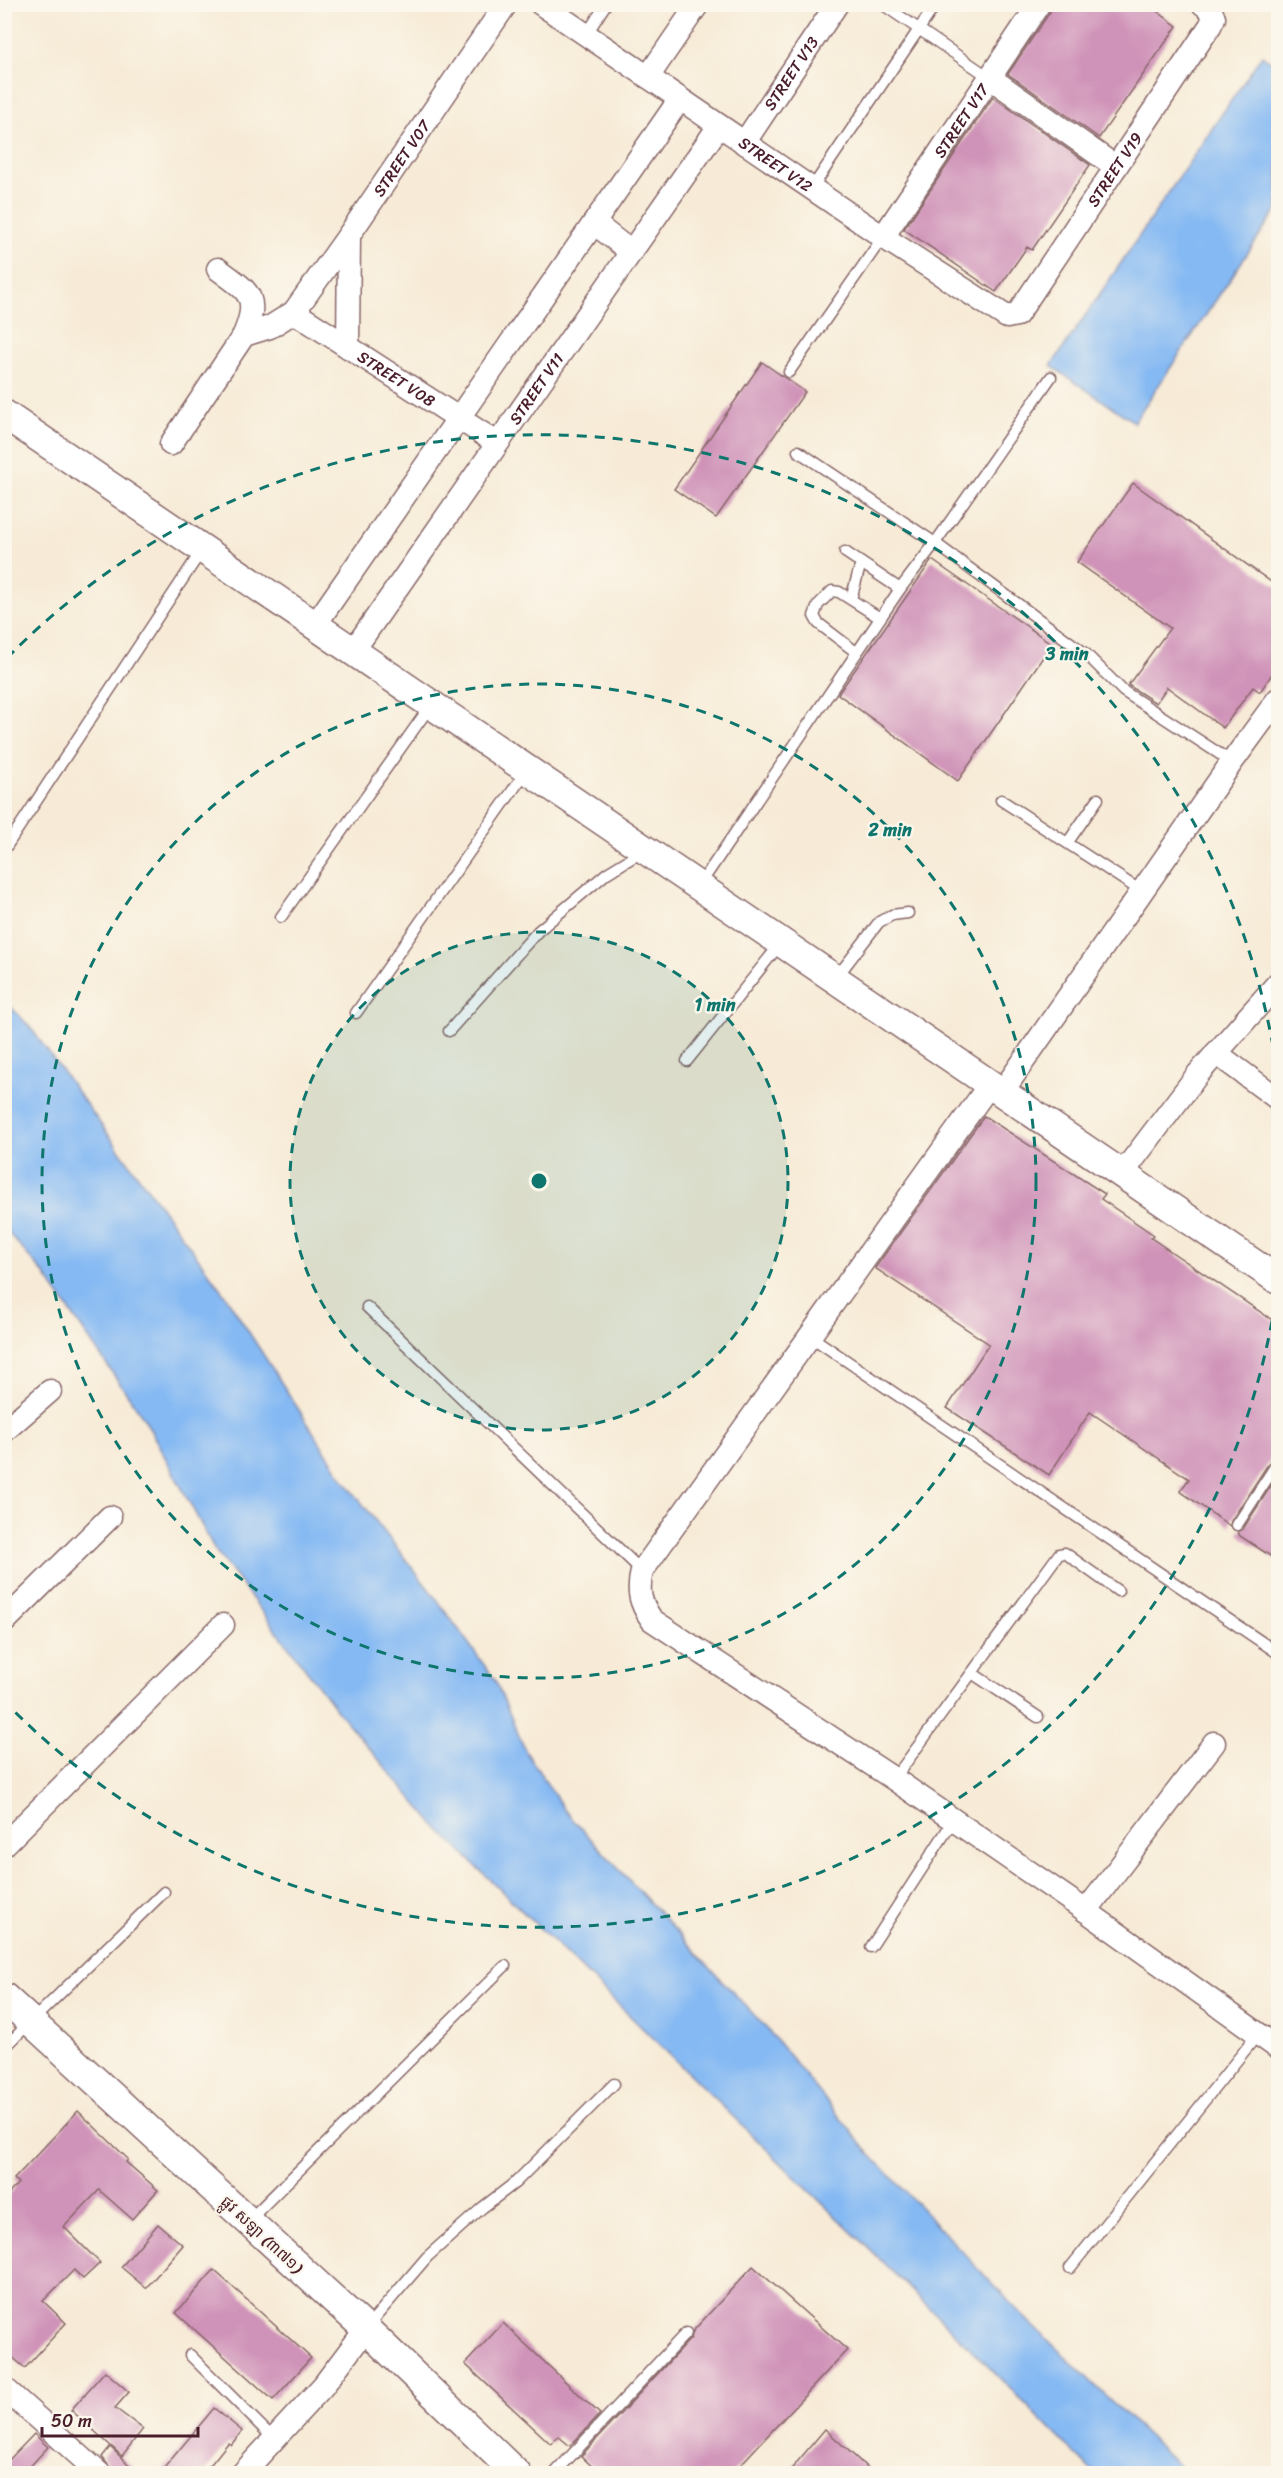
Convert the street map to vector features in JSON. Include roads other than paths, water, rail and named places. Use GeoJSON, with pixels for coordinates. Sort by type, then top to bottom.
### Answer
{"type":"FeatureCollection","features":[{"type":"Feature","properties":{"kind":"street","name":"STREET V07"},"geometry":{"type":"LineString","coordinates":[[294,312],[506,4]]}},
{"type":"Feature","properties":{"kind":"street","name":"STREET V12"},"geometry":{"type":"LineString","coordinates":[[541,4],[883,237],[1007,317],[1012,317]]}},
{"type":"Feature","properties":{"kind":"street"},"geometry":{"type":"LineString","coordinates":[[648,77],[698,4]]}},
{"type":"Feature","properties":{"kind":"street","name":"STREET V13"},"geometry":{"type":"LineString","coordinates":[[744,143],[837,4]]}},
{"type":"Feature","properties":{"kind":"street","name":"STREET V17"},"geometry":{"type":"LineString","coordinates":[[883,237],[1039,4]]}},
{"type":"Feature","properties":{"kind":"street","name":"STREET V19"},"geometry":{"type":"LineString","coordinates":[[1012,317],[1017,315],[1116,167],[1208,11]]}},
{"type":"Feature","properties":{"kind":"street"},"geometry":{"type":"LineString","coordinates":[[989,77],[1116,167]]}},
{"type":"Feature","properties":{"kind":"street"},"geometry":{"type":"LineString","coordinates":[[315,625],[680,99]]}},
{"type":"Feature","properties":{"kind":"street","name":"STREET V11"},"geometry":{"type":"LineString","coordinates":[[353,651],[719,126]]}},
{"type":"Feature","properties":{"kind":"street"},"geometry":{"type":"LineString","coordinates":[[594,223],[631,252]]}},
{"type":"Feature","properties":{"kind":"street"},"geometry":{"type":"LineString","coordinates":[[348,347],[349,235]]}},
{"type":"Feature","properties":{"kind":"street"},"geometry":{"type":"LineString","coordinates":[[171,444],[244,335],[252,316],[252,302],[246,290],[218,269]]}},
{"type":"Feature","properties":{"kind":"street"},"geometry":{"type":"LineString","coordinates":[[244,335],[270,327],[294,312]]}},
{"type":"Feature","properties":{"kind":"street","name":"STREET V08"},"geometry":{"type":"LineString","coordinates":[[294,312],[459,417],[497,444]]}},
{"type":"Feature","properties":{"kind":"street"},"geometry":{"type":"LineString","coordinates":[[4,414],[1278,1280]]}},
{"type":"Feature","properties":{"kind":"street"},"geometry":{"type":"LineString","coordinates":[[1276,709],[1232,762],[1141,891],[810,1336],[642,1571],[638,1587],[641,1605],[652,1620],[894,1779],[1278,2046]]}},
{"type":"Feature","properties":{"kind":"street"},"geometry":{"type":"LineString","coordinates":[[1122,1174],[1216,1053],[1278,983]]}},
{"type":"Feature","properties":{"kind":"street"},"geometry":{"type":"LineString","coordinates":[[1216,1053],[1278,1099]]}},
{"type":"Feature","properties":{"kind":"street"},"geometry":{"type":"LineString","coordinates":[[4,1431],[50,1391]]}},
{"type":"Feature","properties":{"kind":"street"},"geometry":{"type":"LineString","coordinates":[[4,1622],[110,1517]]}},
{"type":"Feature","properties":{"kind":"street"},"geometry":{"type":"LineString","coordinates":[[4,1845],[224,1625]]}},
{"type":"Feature","properties":{"kind":"street"},"geometry":{"type":"LineString","coordinates":[[1086,1911],[1214,1743]]}},
{"type":"Feature","properties":{"kind":"street","name":"ផ្លូវ សឡា (៣៧១)"},"geometry":{"type":"LineString","coordinates":[[4,1997],[366,2329],[517,2474]]}},
{"type":"Feature","properties":{"kind":"street"},"geometry":{"type":"LineString","coordinates":[[242,2474],[323,2386],[366,2329]]}},
{"type":"Feature","properties":{"kind":"street"},"geometry":{"type":"LineString","coordinates":[[4,2388],[100,2474]]}},
{"type":"Feature","properties":{"kind":"lane"},"geometry":{"type":"LineString","coordinates":[[586,35],[606,4]]}},
{"type":"Feature","properties":{"kind":"lane"},"geometry":{"type":"LineString","coordinates":[[882,4],[989,77]]}},
{"type":"Feature","properties":{"kind":"lane"},"geometry":{"type":"LineString","coordinates":[[812,188],[936,4]]}},
{"type":"Feature","properties":{"kind":"lane"},"geometry":{"type":"LineString","coordinates":[[789,372],[883,237]]}},
{"type":"Feature","properties":{"kind":"lane"},"geometry":{"type":"LineString","coordinates":[[699,886],[856,652],[1051,377]]}},
{"type":"Feature","properties":{"kind":"lane"},"geometry":{"type":"LineString","coordinates":[[798,450],[935,543],[1086,654],[1123,692],[1232,762]]}},
{"type":"Feature","properties":{"kind":"lane"},"geometry":{"type":"LineString","coordinates":[[4,850],[202,549]]}},
{"type":"Feature","properties":{"kind":"lane"},"geometry":{"type":"LineString","coordinates":[[845,552],[900,589]]}},
{"type":"Feature","properties":{"kind":"lane"},"geometry":{"type":"LineString","coordinates":[[851,599],[861,563]]}},
{"type":"Feature","properties":{"kind":"lane"},"geometry":{"type":"LineString","coordinates":[[856,652],[818,623],[814,616],[818,605],[832,591],[838,592],[880,618]]}},
{"type":"Feature","properties":{"kind":"lane"},"geometry":{"type":"LineString","coordinates":[[281,917],[431,704]]}},
{"type":"Feature","properties":{"kind":"lane"},"geometry":{"type":"LineString","coordinates":[[356,1013],[527,770]]}},
{"type":"Feature","properties":{"kind":"lane"},"geometry":{"type":"LineString","coordinates":[[1001,800],[1141,891]]}},
{"type":"Feature","properties":{"kind":"lane"},"geometry":{"type":"LineString","coordinates":[[1068,842],[1098,800]]}},
{"type":"Feature","properties":{"kind":"lane"},"geometry":{"type":"LineString","coordinates":[[449,1031],[538,931],[607,873],[645,850]]}},
{"type":"Feature","properties":{"kind":"lane"},"geometry":{"type":"LineString","coordinates":[[836,979],[879,921],[892,915],[908,913]]}},
{"type":"Feature","properties":{"kind":"lane"},"geometry":{"type":"LineString","coordinates":[[687,1061],[781,942]]}},
{"type":"Feature","properties":{"kind":"lane"},"geometry":{"type":"LineString","coordinates":[[367,1307],[642,1571]]}},
{"type":"Feature","properties":{"kind":"lane"},"geometry":{"type":"LineString","coordinates":[[810,1336],[1278,1653]]}},
{"type":"Feature","properties":{"kind":"lane"},"geometry":{"type":"LineString","coordinates":[[1237,1525],[1278,1462]]}},
{"type":"Feature","properties":{"kind":"lane"},"geometry":{"type":"LineString","coordinates":[[894,1779],[1059,1554],[1065,1553],[1118,1591]]}},
{"type":"Feature","properties":{"kind":"lane"},"geometry":{"type":"LineString","coordinates":[[972,1673],[1038,1718]]}},
{"type":"Feature","properties":{"kind":"lane"},"geometry":{"type":"LineString","coordinates":[[871,1947],[954,1821]]}},
{"type":"Feature","properties":{"kind":"lane"},"geometry":{"type":"LineString","coordinates":[[4,2048],[164,1892]]}},
{"type":"Feature","properties":{"kind":"lane"},"geometry":{"type":"LineString","coordinates":[[248,2221],[505,1966]]}},
{"type":"Feature","properties":{"kind":"lane"},"geometry":{"type":"LineString","coordinates":[[1070,2268],[1258,2034]]}},
{"type":"Feature","properties":{"kind":"lane"},"geometry":{"type":"LineString","coordinates":[[366,2329],[427,2257],[482,2208],[516,2182],[614,2084]]}},
{"type":"Feature","properties":{"kind":"lane"},"geometry":{"type":"LineString","coordinates":[[554,2474],[686,2333]]}},
{"type":"Feature","properties":{"kind":"lane"},"geometry":{"type":"LineString","coordinates":[[190,2355],[274,2439]]}},
{"type":"Feature","properties":{"kind":"water"},"geometry":{"type":"Polygon","coordinates":[[[1262,55],[1278,67],[1278,208],[1134,422],[1051,366],[1262,55]]]}},
{"type":"Feature","properties":{"kind":"water"},"geometry":{"type":"Polygon","coordinates":[[[4,1000],[30,1027],[225,1295],[344,1480],[438,1601],[495,1680],[526,1752],[565,1811],[768,2030],[870,2154],[1022,2315],[1180,2467],[1183,2473],[1094,2473],[945,2323],[438,1829],[340,1714],[215,1550],[145,1420],[45,1275],[5,1229],[4,1000]]]}}]}
